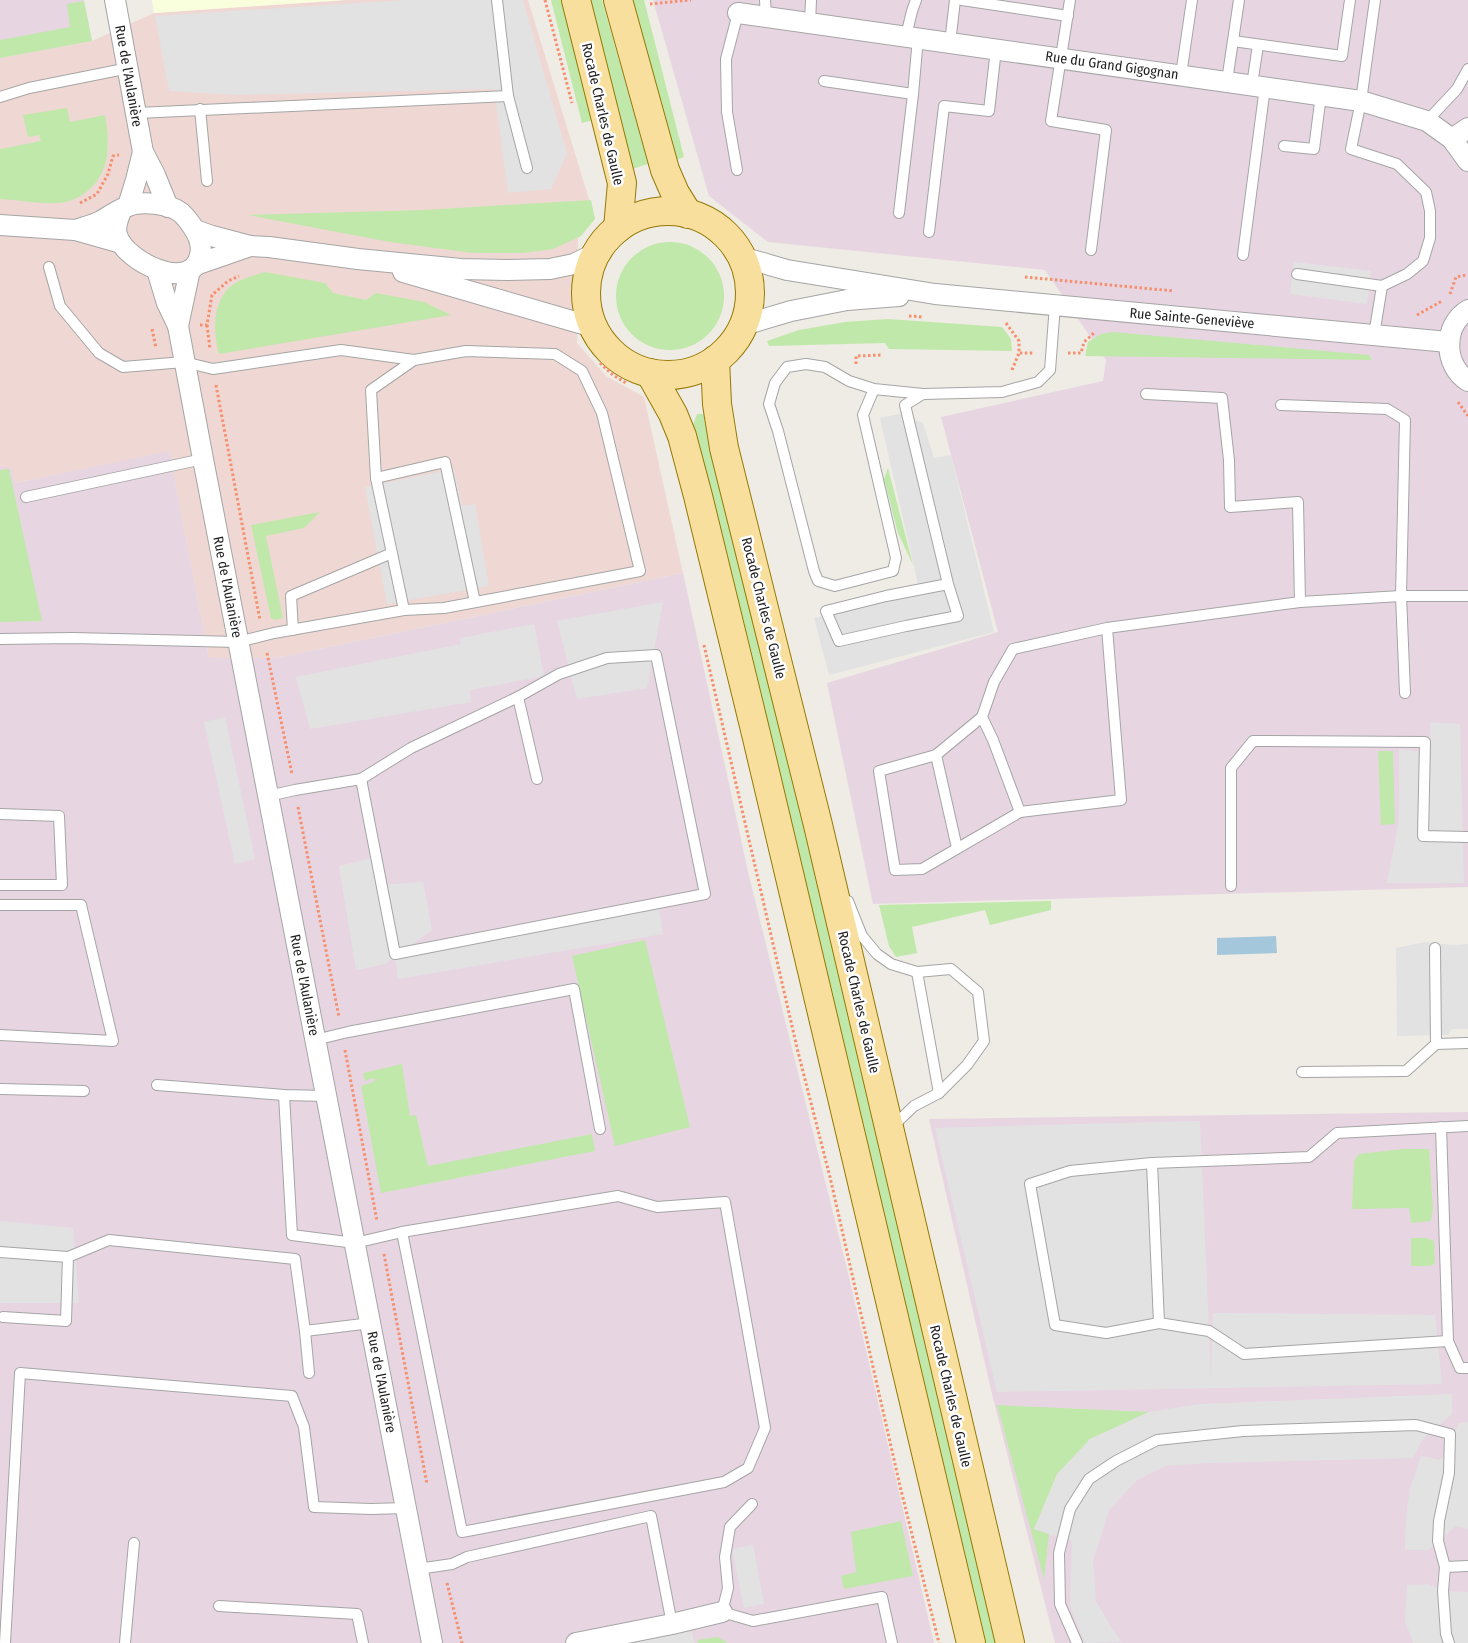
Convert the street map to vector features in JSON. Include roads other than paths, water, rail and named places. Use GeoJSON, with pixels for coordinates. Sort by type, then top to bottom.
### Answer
{"type":"FeatureCollection","features":[{"type":"Feature","properties":{"kind":"main road","name":"Rocade Charles de Gaulle"},"geometry":{"type":"LineString","coordinates":[[576,0],[622,183],[618,228]]}},
{"type":"Feature","properties":{"kind":"main road"},"geometry":{"type":"LineString","coordinates":[[618,0],[665,170],[675,193],[688,214]]}},
{"type":"Feature","properties":{"kind":"main road"},"geometry":{"type":"LineString","coordinates":[[642,380],[695,370],[715,360],[732,345],[744,325],[750,302],[749,279],[742,257],[728,238],[710,222],[688,214],[664,211],[639,216],[618,228],[606,239],[596,253],[587,277],[586,302],[593,327],[607,348],[627,364],[673,414],[682,436],[758,738],[971,1643]]}},
{"type":"Feature","properties":{"kind":"main road","name":"Rocade Charles de Gaulle"},"geometry":{"type":"LineString","coordinates":[[715,360],[717,404],[724,448],[818,825],[888,1130],[1010,1643]]}},
{"type":"Feature","properties":{"kind":"street","name":"Rue de l'Aulanière"},"geometry":{"type":"LineString","coordinates":[[115,0],[143,152],[168,206]]}},
{"type":"Feature","properties":{"kind":"street","name":"Rue du Grand Gigognan"},"geometry":{"type":"LineString","coordinates":[[738,12],[766,8],[810,23],[1361,101],[1460,133],[1468,161]]}},
{"type":"Feature","properties":{"kind":"street","name":"Rue de l'Aulanière"},"geometry":{"type":"LineString","coordinates":[[125,208],[136,180],[143,152]]}},
{"type":"Feature","properties":{"kind":"street"},"geometry":{"type":"LineString","coordinates":[[75,230],[98,222],[125,208],[155,204],[168,206],[180,212],[195,230],[201,244],[194,267]]}},
{"type":"Feature","properties":{"kind":"street"},"geometry":{"type":"LineString","coordinates":[[125,208],[118,219],[117,236],[129,254],[157,270],[177,273],[250,246]]}},
{"type":"Feature","properties":{"kind":"street"},"geometry":{"type":"LineString","coordinates":[[0,225],[75,230],[121,243]]}},
{"type":"Feature","properties":{"kind":"street"},"geometry":{"type":"LineString","coordinates":[[195,230],[250,246],[461,269],[550,269],[574,264],[596,253]]}},
{"type":"Feature","properties":{"kind":"street"},"geometry":{"type":"LineString","coordinates":[[742,257],[787,270],[935,294]]}},
{"type":"Feature","properties":{"kind":"street"},"geometry":{"type":"LineString","coordinates":[[358,259],[593,327]]}},
{"type":"Feature","properties":{"kind":"street","name":"Rue de l'Aulanière"},"geometry":{"type":"LineString","coordinates":[[178,326],[194,267]]}},
{"type":"Feature","properties":{"kind":"street","name":"Rue de l'Aulanière"},"geometry":{"type":"LineString","coordinates":[[157,270],[167,303],[178,326],[432,1643]]}},
{"type":"Feature","properties":{"kind":"street"},"geometry":{"type":"LineString","coordinates":[[744,325],[791,311],[847,300],[935,294]]}},
{"type":"Feature","properties":{"kind":"street","name":"Rue Sainte-Geneviève"},"geometry":{"type":"LineString","coordinates":[[935,294],[1448,342]]}},
{"type":"Feature","properties":{"kind":"street"},"geometry":{"type":"LineString","coordinates":[[1468,310],[1453,326],[1448,342],[1450,361],[1461,377],[1468,382]]}},
{"type":"Feature","properties":{"kind":"street"},"geometry":{"type":"LineString","coordinates":[[583,1642],[722,1612]]}},
{"type":"Feature","properties":{"kind":"lane"},"geometry":{"type":"LineString","coordinates":[[497,0],[508,96],[527,168]]}},
{"type":"Feature","properties":{"kind":"lane"},"geometry":{"type":"LineString","coordinates":[[810,23],[811,0]]}},
{"type":"Feature","properties":{"kind":"lane"},"geometry":{"type":"LineString","coordinates":[[899,214],[912,94],[912,12],[916,0]]}},
{"type":"Feature","properties":{"kind":"lane"},"geometry":{"type":"LineString","coordinates":[[950,42],[955,0]]}},
{"type":"Feature","properties":{"kind":"lane"},"geometry":{"type":"LineString","coordinates":[[962,0],[1068,16]]}},
{"type":"Feature","properties":{"kind":"lane"},"geometry":{"type":"LineString","coordinates":[[1070,0],[1051,121],[1106,130],[1091,250]]}},
{"type":"Feature","properties":{"kind":"lane"},"geometry":{"type":"LineString","coordinates":[[1181,75],[1192,0]]}},
{"type":"Feature","properties":{"kind":"lane"},"geometry":{"type":"LineString","coordinates":[[1227,82],[1239,0]]}},
{"type":"Feature","properties":{"kind":"lane"},"geometry":{"type":"LineString","coordinates":[[1233,41],[1342,56],[1350,0]]}},
{"type":"Feature","properties":{"kind":"lane"},"geometry":{"type":"LineString","coordinates":[[1297,274],[1382,286],[1407,274],[1423,261],[1430,238],[1430,210],[1426,192],[1397,164],[1351,149],[1361,101],[1375,0]]}},
{"type":"Feature","properties":{"kind":"lane"},"geometry":{"type":"LineString","coordinates":[[737,170],[726,112],[726,59],[738,12]]}},
{"type":"Feature","properties":{"kind":"lane"},"geometry":{"type":"LineString","coordinates":[[1243,255],[1259,86],[1258,45]]}},
{"type":"Feature","properties":{"kind":"lane"},"geometry":{"type":"LineString","coordinates":[[929,232],[944,106],[989,111],[996,49]]}},
{"type":"Feature","properties":{"kind":"lane"},"geometry":{"type":"LineString","coordinates":[[0,97],[28,88],[129,68]]}},
{"type":"Feature","properties":{"kind":"lane"},"geometry":{"type":"LineString","coordinates":[[1427,121],[1457,88],[1468,69]]}},
{"type":"Feature","properties":{"kind":"lane"},"geometry":{"type":"LineString","coordinates":[[824,81],[912,94]]}},
{"type":"Feature","properties":{"kind":"lane"},"geometry":{"type":"LineString","coordinates":[[1284,146],[1314,148],[1321,95]]}},
{"type":"Feature","properties":{"kind":"lane"},"geometry":{"type":"LineString","coordinates":[[137,113],[508,96]]}},
{"type":"Feature","properties":{"kind":"lane"},"geometry":{"type":"LineString","coordinates":[[200,109],[207,181]]}},
{"type":"Feature","properties":{"kind":"lane"},"geometry":{"type":"LineString","coordinates":[[0,639],[82,638],[238,642],[404,610],[444,608],[640,570],[602,413],[582,371],[555,354],[466,351],[414,360],[341,350],[213,370],[184,362],[123,367],[99,353],[60,306],[49,267]]}},
{"type":"Feature","properties":{"kind":"lane"},"geometry":{"type":"LineString","coordinates":[[1374,335],[1382,286]]}},
{"type":"Feature","properties":{"kind":"lane"},"geometry":{"type":"LineString","coordinates":[[874,389],[863,415],[896,558],[895,565],[893,571],[835,586],[818,581],[814,571],[778,431],[769,404],[775,383],[788,367],[806,364],[825,367],[849,381],[874,389],[923,394],[1002,392],[1038,382],[1050,370],[1055,305]]}},
{"type":"Feature","properties":{"kind":"lane"},"geometry":{"type":"LineString","coordinates":[[404,610],[376,478],[371,390],[414,360]]}},
{"type":"Feature","properties":{"kind":"lane"},"geometry":{"type":"LineString","coordinates":[[923,394],[905,405],[948,584],[958,616],[839,641],[826,612],[886,596],[948,584]]}},
{"type":"Feature","properties":{"kind":"lane"},"geometry":{"type":"LineString","coordinates":[[1146,394],[1222,398],[1229,460],[1230,507],[1298,502],[1300,602]]}},
{"type":"Feature","properties":{"kind":"lane"},"geometry":{"type":"LineString","coordinates":[[1281,405],[1387,409],[1405,420],[1401,596],[1405,693]]}},
{"type":"Feature","properties":{"kind":"lane"},"geometry":{"type":"LineString","coordinates":[[26,497],[203,459]]}},
{"type":"Feature","properties":{"kind":"lane"},"geometry":{"type":"LineString","coordinates":[[376,478],[444,462],[476,602]]}},
{"type":"Feature","properties":{"kind":"lane"},"geometry":{"type":"LineString","coordinates":[[293,630],[291,596],[392,553]]}},
{"type":"Feature","properties":{"kind":"lane"},"geometry":{"type":"LineString","coordinates":[[1107,628],[1121,800],[1020,812],[922,869],[896,870],[879,770],[936,755],[982,718],[994,682],[1013,649],[1107,628],[1300,602],[1401,596],[1468,596]]}},
{"type":"Feature","properties":{"kind":"lane"},"geometry":{"type":"LineString","coordinates":[[268,796],[361,779],[411,748],[518,697],[559,674],[606,658],[656,655],[704,894],[395,954],[361,779]]}},
{"type":"Feature","properties":{"kind":"lane"},"geometry":{"type":"LineString","coordinates":[[518,697],[537,779]]}},
{"type":"Feature","properties":{"kind":"lane"},"geometry":{"type":"LineString","coordinates":[[982,718],[993,740],[1020,812]]}},
{"type":"Feature","properties":{"kind":"lane"},"geometry":{"type":"LineString","coordinates":[[1231,886],[1231,768],[1253,741],[1425,742],[1423,836],[1468,837]]}},
{"type":"Feature","properties":{"kind":"lane"},"geometry":{"type":"LineString","coordinates":[[936,755],[957,848]]}},
{"type":"Feature","properties":{"kind":"lane"},"geometry":{"type":"LineString","coordinates":[[0,814],[59,816],[62,885],[0,885]]}},
{"type":"Feature","properties":{"kind":"lane"},"geometry":{"type":"LineString","coordinates":[[818,825],[862,936],[877,954],[892,964],[917,972],[951,969],[978,992],[984,1041],[967,1065],[939,1093],[914,1106],[888,1130]]}},
{"type":"Feature","properties":{"kind":"lane"},"geometry":{"type":"LineString","coordinates":[[0,905],[81,905],[113,1041],[0,1036]]}},
{"type":"Feature","properties":{"kind":"lane"},"geometry":{"type":"LineString","coordinates":[[1435,948],[1436,1044]]}},
{"type":"Feature","properties":{"kind":"lane"},"geometry":{"type":"LineString","coordinates":[[917,972],[939,1093]]}},
{"type":"Feature","properties":{"kind":"lane"},"geometry":{"type":"LineString","coordinates":[[315,1040],[574,989],[600,1129]]}},
{"type":"Feature","properties":{"kind":"lane"},"geometry":{"type":"LineString","coordinates":[[1302,1072],[1406,1071],[1436,1044],[1468,1043]]}},
{"type":"Feature","properties":{"kind":"lane"},"geometry":{"type":"LineString","coordinates":[[157,1084],[284,1095],[326,1096]]}},
{"type":"Feature","properties":{"kind":"lane"},"geometry":{"type":"LineString","coordinates":[[0,1089],[84,1091]]}},
{"type":"Feature","properties":{"kind":"lane"},"geometry":{"type":"LineString","coordinates":[[284,1095],[292,1235],[355,1243],[402,1232],[618,1196],[657,1207],[725,1202],[765,1428],[748,1468],[724,1482],[462,1532],[402,1232]]}},
{"type":"Feature","properties":{"kind":"lane"},"geometry":{"type":"LineString","coordinates":[[1448,1341],[1244,1354],[1209,1331],[1159,1323],[1106,1333],[1055,1325],[1030,1184],[1070,1171],[1152,1163],[1308,1157],[1337,1133],[1468,1126]]}},
{"type":"Feature","properties":{"kind":"lane"},"geometry":{"type":"LineString","coordinates":[[1441,1127],[1448,1341],[1460,1368],[1468,1368]]}},
{"type":"Feature","properties":{"kind":"lane"},"geometry":{"type":"LineString","coordinates":[[1152,1163],[1159,1323]]}},
{"type":"Feature","properties":{"kind":"lane"},"geometry":{"type":"LineString","coordinates":[[0,1252],[68,1257],[109,1240],[294,1258],[309,1373]]}},
{"type":"Feature","properties":{"kind":"lane"},"geometry":{"type":"LineString","coordinates":[[3,1317],[66,1321],[68,1257]]}},
{"type":"Feature","properties":{"kind":"lane"},"geometry":{"type":"LineString","coordinates":[[305,1331],[370,1323]]}},
{"type":"Feature","properties":{"kind":"lane"},"geometry":{"type":"LineString","coordinates":[[5,1643],[20,1373],[292,1396],[304,1427],[314,1507],[406,1508]]}},
{"type":"Feature","properties":{"kind":"lane"},"geometry":{"type":"LineString","coordinates":[[1077,1643],[1060,1604],[1059,1553],[1070,1509],[1089,1479],[1116,1461],[1157,1440],[1243,1431],[1416,1425],[1450,1434],[1449,1473],[1438,1534],[1445,1567],[1443,1591],[1446,1634],[1449,1643]]}},
{"type":"Feature","properties":{"kind":"lane"},"geometry":{"type":"LineString","coordinates":[[752,1504],[730,1527],[725,1557],[728,1588],[722,1612],[753,1621],[882,1597],[892,1643]]}},
{"type":"Feature","properties":{"kind":"lane"},"geometry":{"type":"LineString","coordinates":[[418,1569],[452,1564],[467,1557],[651,1516],[672,1624]]}},
{"type":"Feature","properties":{"kind":"lane"},"geometry":{"type":"LineString","coordinates":[[125,1643],[134,1543]]}},
{"type":"Feature","properties":{"kind":"lane"},"geometry":{"type":"LineString","coordinates":[[1445,1567],[1468,1566]]}},
{"type":"Feature","properties":{"kind":"lane"},"geometry":{"type":"LineString","coordinates":[[219,1606],[357,1614],[362,1643]]}},
{"type":"Feature","properties":{"kind":"water"},"geometry":{"type":"Polygon","coordinates":[[[1276,936],[1277,953],[1217,955],[1217,938],[1276,936]]]}}]}
